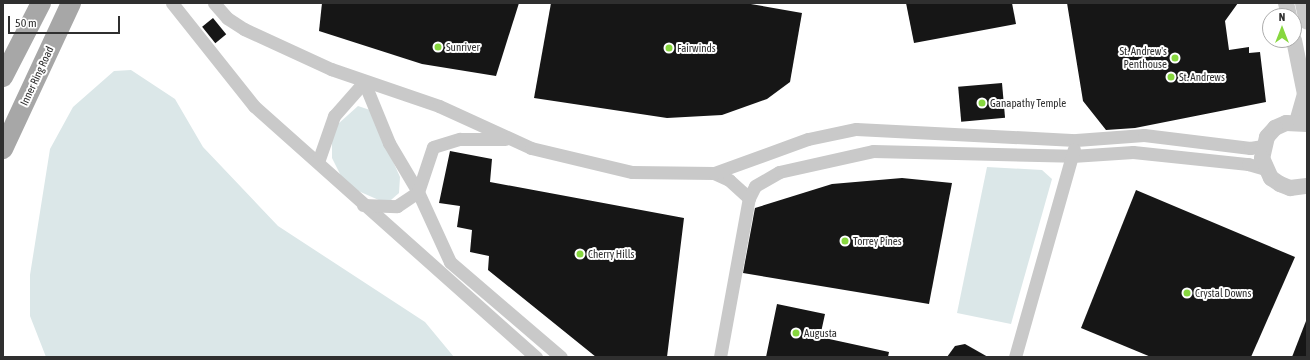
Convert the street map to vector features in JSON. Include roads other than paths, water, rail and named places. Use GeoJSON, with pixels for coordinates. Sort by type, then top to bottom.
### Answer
{"type":"FeatureCollection","features":[{"type":"Feature","properties":{"kind":"main road"},"geometry":{"type":"LineString","coordinates":[[3,77],[41,3]]}},
{"type":"Feature","properties":{"kind":"main road","name":"Inner Ring Road"},"geometry":{"type":"LineString","coordinates":[[3,149],[71,3]]}},
{"type":"Feature","properties":{"kind":"street"},"geometry":{"type":"LineString","coordinates":[[172,3],[254,106],[318,162],[363,205],[536,357]]}},
{"type":"Feature","properties":{"kind":"street"},"geometry":{"type":"LineString","coordinates":[[214,3],[227,18],[244,29],[364,82],[439,106],[506,139],[531,148],[632,172],[714,173],[794,144],[856,129],[1076,140],[1144,135],[1250,148],[1263,146]]}},
{"type":"Feature","properties":{"kind":"street"},"geometry":{"type":"LineString","coordinates":[[1303,3],[1307,22]]}},
{"type":"Feature","properties":{"kind":"street"},"geometry":{"type":"LineString","coordinates":[[1265,169],[1263,146],[1275,128],[1302,123],[1305,94],[1296,48]]}},
{"type":"Feature","properties":{"kind":"street"},"geometry":{"type":"LineString","coordinates":[[318,162],[334,116],[364,82]]}},
{"type":"Feature","properties":{"kind":"street"},"geometry":{"type":"LineString","coordinates":[[364,82],[390,143],[418,192],[450,262],[561,357]]}},
{"type":"Feature","properties":{"kind":"street"},"geometry":{"type":"LineString","coordinates":[[363,205],[397,206],[418,192],[433,147],[460,139],[506,139]]}},
{"type":"Feature","properties":{"kind":"street"},"geometry":{"type":"LineString","coordinates":[[1015,357],[1076,140]]}},
{"type":"Feature","properties":{"kind":"street"},"geometry":{"type":"LineString","coordinates":[[720,357],[749,198],[755,186],[779,172],[857,153],[977,152],[1072,156],[1133,152],[1248,164],[1265,169],[1280,184],[1305,188]]}},
{"type":"Feature","properties":{"kind":"street"},"geometry":{"type":"LineString","coordinates":[[714,173],[729,180],[749,198]]}},
{"type":"Feature","properties":{"kind":"place","name":"Sunriver"},"geometry":{"type":"Point","coordinates":[438,47]}},
{"type":"Feature","properties":{"kind":"place","name":"Fairwinds"},"geometry":{"type":"Point","coordinates":[669,48]}},
{"type":"Feature","properties":{"kind":"place","name":"St. Andrew's Penthouse"},"geometry":{"type":"Point","coordinates":[1175,58]}},
{"type":"Feature","properties":{"kind":"place","name":"St. Andrews"},"geometry":{"type":"Point","coordinates":[1171,77]}},
{"type":"Feature","properties":{"kind":"place","name":"Ganapathy Temple"},"geometry":{"type":"Point","coordinates":[982,103]}},
{"type":"Feature","properties":{"kind":"place","name":"Torrey Pines"},"geometry":{"type":"Point","coordinates":[845,241]}},
{"type":"Feature","properties":{"kind":"place","name":"Cherry Hills"},"geometry":{"type":"Point","coordinates":[580,254]}},
{"type":"Feature","properties":{"kind":"place","name":"Crystal Downs"},"geometry":{"type":"Point","coordinates":[1187,293]}},
{"type":"Feature","properties":{"kind":"place","name":"Augusta"},"geometry":{"type":"Point","coordinates":[796,333]}}]}
